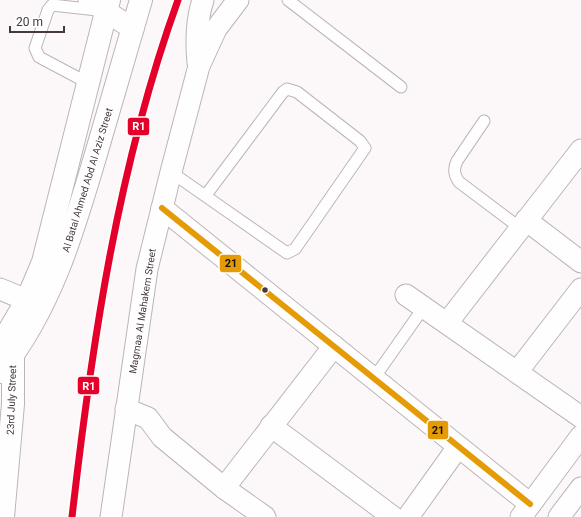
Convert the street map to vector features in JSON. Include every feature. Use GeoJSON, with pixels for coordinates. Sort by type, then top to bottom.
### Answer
{"type":"FeatureCollection","features":[{"type":"Feature","properties":{"kind":"main road","name":"Al Batal Ahmed Abd Al Aziz Street"},"geometry":{"type":"LineString","coordinates":[[34,303],[50,290],[76,220],[141,0]]}},
{"type":"Feature","properties":{"kind":"main road","name":"Al Batal Ahmed Abd Al Aziz Street"},"geometry":{"type":"LineString","coordinates":[[4,358],[34,303],[88,83],[101,4]]}},
{"type":"Feature","properties":{"kind":"main road","name":"23rd July Street"},"geometry":{"type":"LineString","coordinates":[[3,517],[13,404],[4,358]]}},
{"type":"Feature","properties":{"kind":"street"},"geometry":{"type":"LineString","coordinates":[[199,66],[196,46],[197,27],[203,0]]}},
{"type":"Feature","properties":{"kind":"street","name":"Magmaa Al Mahakem Street"},"geometry":{"type":"LineString","coordinates":[[110,517],[147,269],[162,208],[199,66],[216,29],[238,0]]}},
{"type":"Feature","properties":{"kind":"street"},"geometry":{"type":"LineString","coordinates":[[101,4],[133,29]]}},
{"type":"Feature","properties":{"kind":"street"},"geometry":{"type":"LineString","coordinates":[[447,323],[581,150]]}},
{"type":"Feature","properties":{"kind":"street"},"geometry":{"type":"LineString","coordinates":[[162,208],[458,447],[525,511],[581,436]]}},
{"type":"Feature","properties":{"kind":"street"},"geometry":{"type":"LineString","coordinates":[[523,224],[578,254]]}},
{"type":"Feature","properties":{"kind":"street"},"geometry":{"type":"LineString","coordinates":[[0,289],[34,303]]}},
{"type":"Feature","properties":{"kind":"street"},"geometry":{"type":"LineString","coordinates":[[517,372],[581,289]]}},
{"type":"Feature","properties":{"kind":"street"},"geometry":{"type":"LineString","coordinates":[[406,295],[581,417]]}},
{"type":"Feature","properties":{"kind":"street"},"geometry":{"type":"LineString","coordinates":[[224,488],[334,346]]}},
{"type":"Feature","properties":{"kind":"street"},"geometry":{"type":"LineString","coordinates":[[126,408],[148,418],[162,437],[224,488],[265,517]]}},
{"type":"Feature","properties":{"kind":"street"},"geometry":{"type":"LineString","coordinates":[[271,426],[393,517]]}},
{"type":"Feature","properties":{"kind":"street"},"geometry":{"type":"LineString","coordinates":[[408,517],[458,447]]}},
{"type":"Feature","properties":{"kind":"street"},"geometry":{"type":"LineString","coordinates":[[563,515],[581,488]]}},
{"type":"Feature","properties":{"kind":"lane"},"geometry":{"type":"LineString","coordinates":[[288,0],[401,87]]}},
{"type":"Feature","properties":{"kind":"lane"},"geometry":{"type":"LineString","coordinates":[[88,83],[39,57],[35,48],[48,10],[52,5],[101,4]]}},
{"type":"Feature","properties":{"kind":"lane"},"geometry":{"type":"LineString","coordinates":[[171,172],[206,195],[284,251],[291,252],[365,148],[360,141],[297,92],[287,89],[283,92],[206,195]]}},
{"type":"Feature","properties":{"kind":"lane"},"geometry":{"type":"LineString","coordinates":[[484,121],[454,166],[456,177],[523,224]]}},
{"type":"Feature","properties":{"kind":"lane"},"geometry":{"type":"LineString","coordinates":[[374,378],[424,307]]}},
{"type":"Feature","properties":{"kind":"transit line","name":"R1"},"geometry":{"type":"LineString","coordinates":[[72,517],[99,320],[123,190],[157,63],[178,0]]}},
{"type":"Feature","properties":{"kind":"transit line","name":"21"},"geometry":{"type":"LineString","coordinates":[[162,208],[530,504]]}}]}
